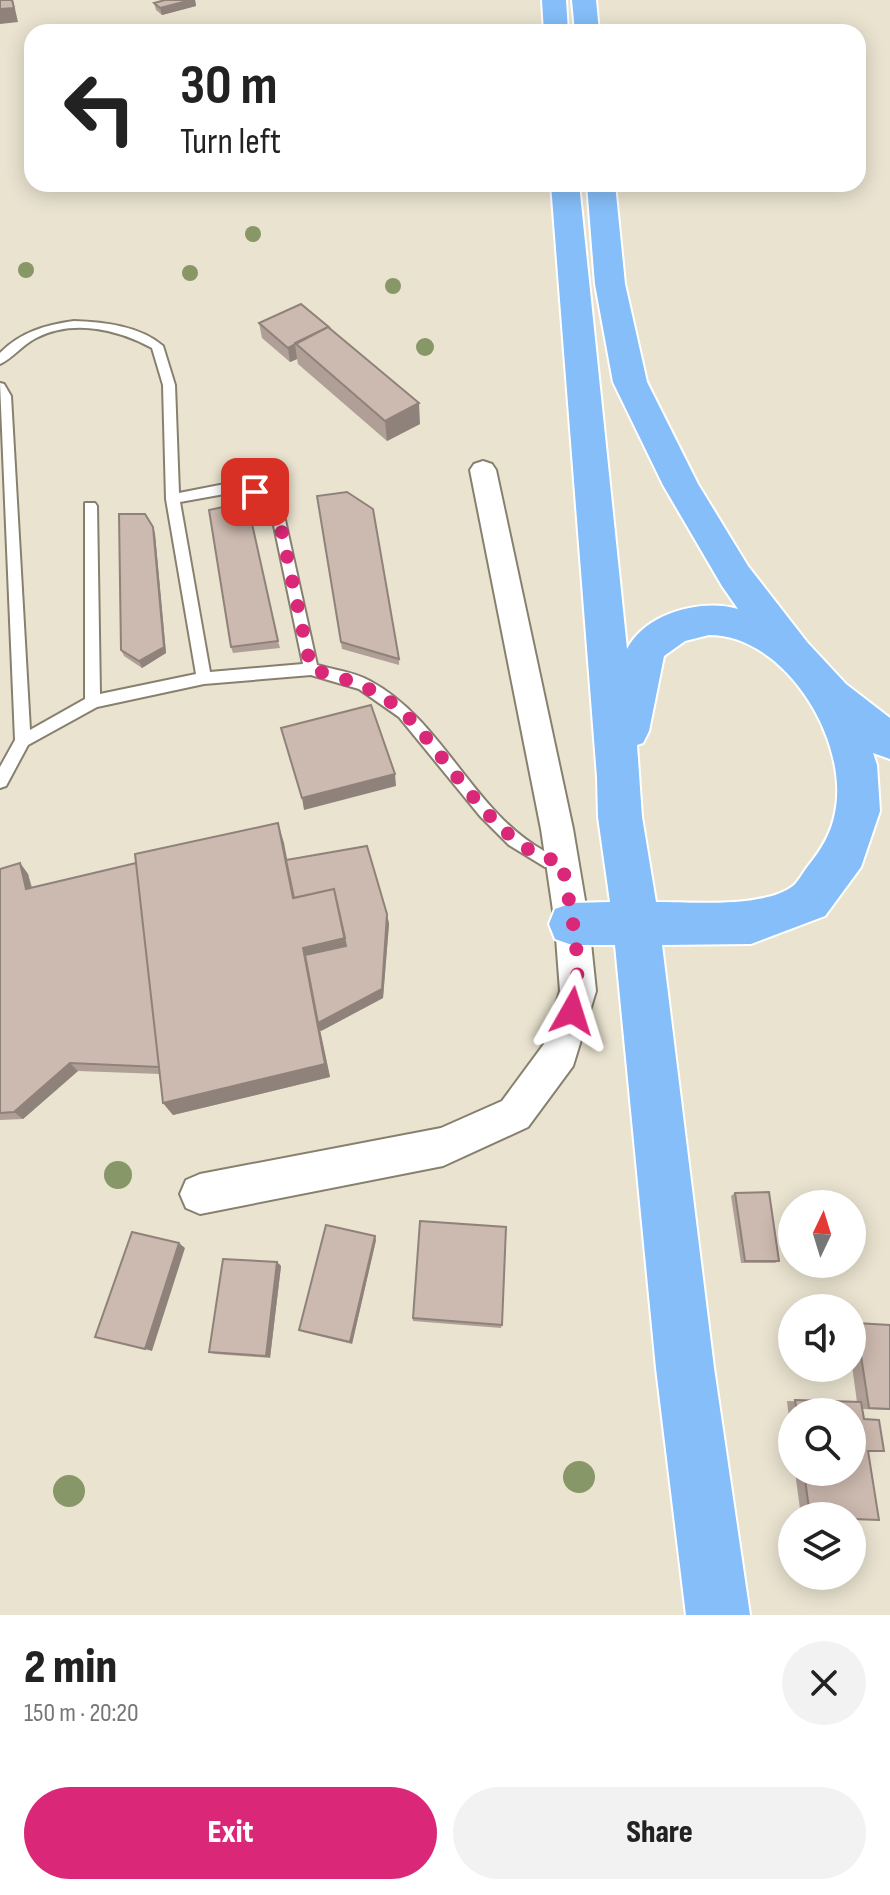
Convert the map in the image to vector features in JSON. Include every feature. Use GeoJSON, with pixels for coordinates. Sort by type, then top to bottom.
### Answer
{"type":"FeatureCollection","features":[{"type":"Feature","properties":{"kind":"highway"},"geometry":{"type":"LineString","coordinates":[[554,0],[556,24]]}},
{"type":"Feature","properties":{"kind":"highway"},"geometry":{"type":"LineString","coordinates":[[584,0],[586,24]]}},
{"type":"Feature","properties":{"kind":"highway"},"geometry":{"type":"LineString","coordinates":[[566,192],[573,301],[619,777],[620,817],[636,922],[685,1368],[718,1615]]}},
{"type":"Feature","properties":{"kind":"highway"},"geometry":{"type":"LineString","coordinates":[[602,192],[610,284],[630,382],[681,485],[735,576],[793,653],[831,696],[890,742]]}},
{"type":"Feature","properties":{"kind":"highway"},"geometry":{"type":"LineString","coordinates":[[619,777],[648,648],[669,631],[703,619],[731,620],[753,628],[793,653]]}},
{"type":"Feature","properties":{"kind":"highway"},"geometry":{"type":"LineString","coordinates":[[572,924],[751,923],[809,901],[845,853],[858,811],[856,765],[831,696]]}},
{"type":"Feature","properties":{"kind":"street"},"geometry":{"type":"LineString","coordinates":[[200,1194],[443,1147],[515,1114],[560,1053],[578,991],[572,924],[483,470]]}},
{"type":"Feature","properties":{"kind":"lane"},"geometry":{"type":"LineString","coordinates":[[0,360],[13,344],[43,330],[70,325],[103,324],[140,335],[157,346],[169,385],[173,499],[204,678]]}},
{"type":"Feature","properties":{"kind":"lane"},"geometry":{"type":"LineString","coordinates":[[0,387],[5,396],[23,741]]}},
{"type":"Feature","properties":{"kind":"lane"},"geometry":{"type":"LineString","coordinates":[[173,499],[230,488],[255,492],[278,514],[311,669]]}},
{"type":"Feature","properties":{"kind":"lane"},"geometry":{"type":"LineString","coordinates":[[90,506],[93,702]]}},
{"type":"Feature","properties":{"kind":"lane"},"geometry":{"type":"LineString","coordinates":[[0,781],[23,741],[93,702],[204,678],[311,669],[364,684],[404,713],[486,811],[515,840],[545,860],[562,861]]}},
{"type":"Feature","properties":{"kind":"building"},"geometry":{"type":"Polygon","coordinates":[[[0,0],[12,0],[14,8],[0,9],[0,0]]]}},
{"type":"Feature","properties":{"kind":"building"},"geometry":{"type":"Polygon","coordinates":[[[191,0],[160,8],[154,3],[191,0]]]}},
{"type":"Feature","properties":{"kind":"building"},"geometry":{"type":"Polygon","coordinates":[[[301,304],[330,328],[288,348],[259,323],[301,304]]]}},
{"type":"Feature","properties":{"kind":"building"},"geometry":{"type":"Polygon","coordinates":[[[328,327],[419,403],[385,421],[295,343],[328,327]]]}},
{"type":"Feature","properties":{"kind":"building"},"geometry":{"type":"Polygon","coordinates":[[[347,492],[373,509],[399,659],[341,642],[317,496],[347,492]]]}},
{"type":"Feature","properties":{"kind":"building"},"geometry":{"type":"Polygon","coordinates":[[[232,505],[249,510],[278,641],[231,647],[209,510],[232,505]]]}},
{"type":"Feature","properties":{"kind":"building"},"geometry":{"type":"Polygon","coordinates":[[[119,514],[145,514],[153,527],[164,647],[139,661],[121,650],[119,514]]]}},
{"type":"Feature","properties":{"kind":"building"},"geometry":{"type":"Polygon","coordinates":[[[371,705],[395,774],[302,798],[281,728],[371,705]]]}},
{"type":"Feature","properties":{"kind":"building"},"geometry":{"type":"Polygon","coordinates":[[[278,823],[293,898],[334,889],[345,938],[303,948],[325,1064],[163,1103],[135,854],[278,823]]]}},
{"type":"Feature","properties":{"kind":"building"},"geometry":{"type":"Polygon","coordinates":[[[367,846],[387,914],[382,989],[318,1023],[305,955],[346,946],[334,889],[294,898],[286,860],[367,846]]]}},
{"type":"Feature","properties":{"kind":"building"},"geometry":{"type":"Polygon","coordinates":[[[20,863],[26,889],[136,863],[159,1067],[70,1063],[14,1112],[0,1113],[0,869],[20,863]]]}},
{"type":"Feature","properties":{"kind":"building"},"geometry":{"type":"Polygon","coordinates":[[[769,1192],[778,1261],[745,1261],[735,1193],[769,1192]]]}},
{"type":"Feature","properties":{"kind":"building"},"geometry":{"type":"Polygon","coordinates":[[[420,1221],[506,1227],[502,1325],[413,1318],[420,1221]]]}},
{"type":"Feature","properties":{"kind":"building"},"geometry":{"type":"Polygon","coordinates":[[[326,1225],[375,1236],[350,1342],[299,1330],[326,1225]]]}},
{"type":"Feature","properties":{"kind":"building"},"geometry":{"type":"Polygon","coordinates":[[[132,1232],[179,1243],[145,1349],[95,1337],[132,1232]]]}},
{"type":"Feature","properties":{"kind":"building"},"geometry":{"type":"Polygon","coordinates":[[[223,1259],[277,1262],[266,1356],[209,1352],[223,1259]]]}},
{"type":"Feature","properties":{"kind":"building"},"geometry":{"type":"Polygon","coordinates":[[[866,1324],[890,1325],[890,1409],[869,1408],[865,1382],[866,1324]]]}},
{"type":"Feature","properties":{"kind":"building"},"geometry":{"type":"Polygon","coordinates":[[[866,1419],[879,1420],[884,1451],[868,1451],[879,1520],[866,1520],[866,1502],[808,1502],[806,1486],[866,1486],[866,1419]]]}},
{"type":"Feature","properties":{"kind":"route"},"geometry":{"type":"LineString","coordinates":[[255,492],[278,514],[311,669],[364,684],[404,713],[486,811],[515,840],[545,860],[562,861],[578,991],[572,1011]]}}]}
